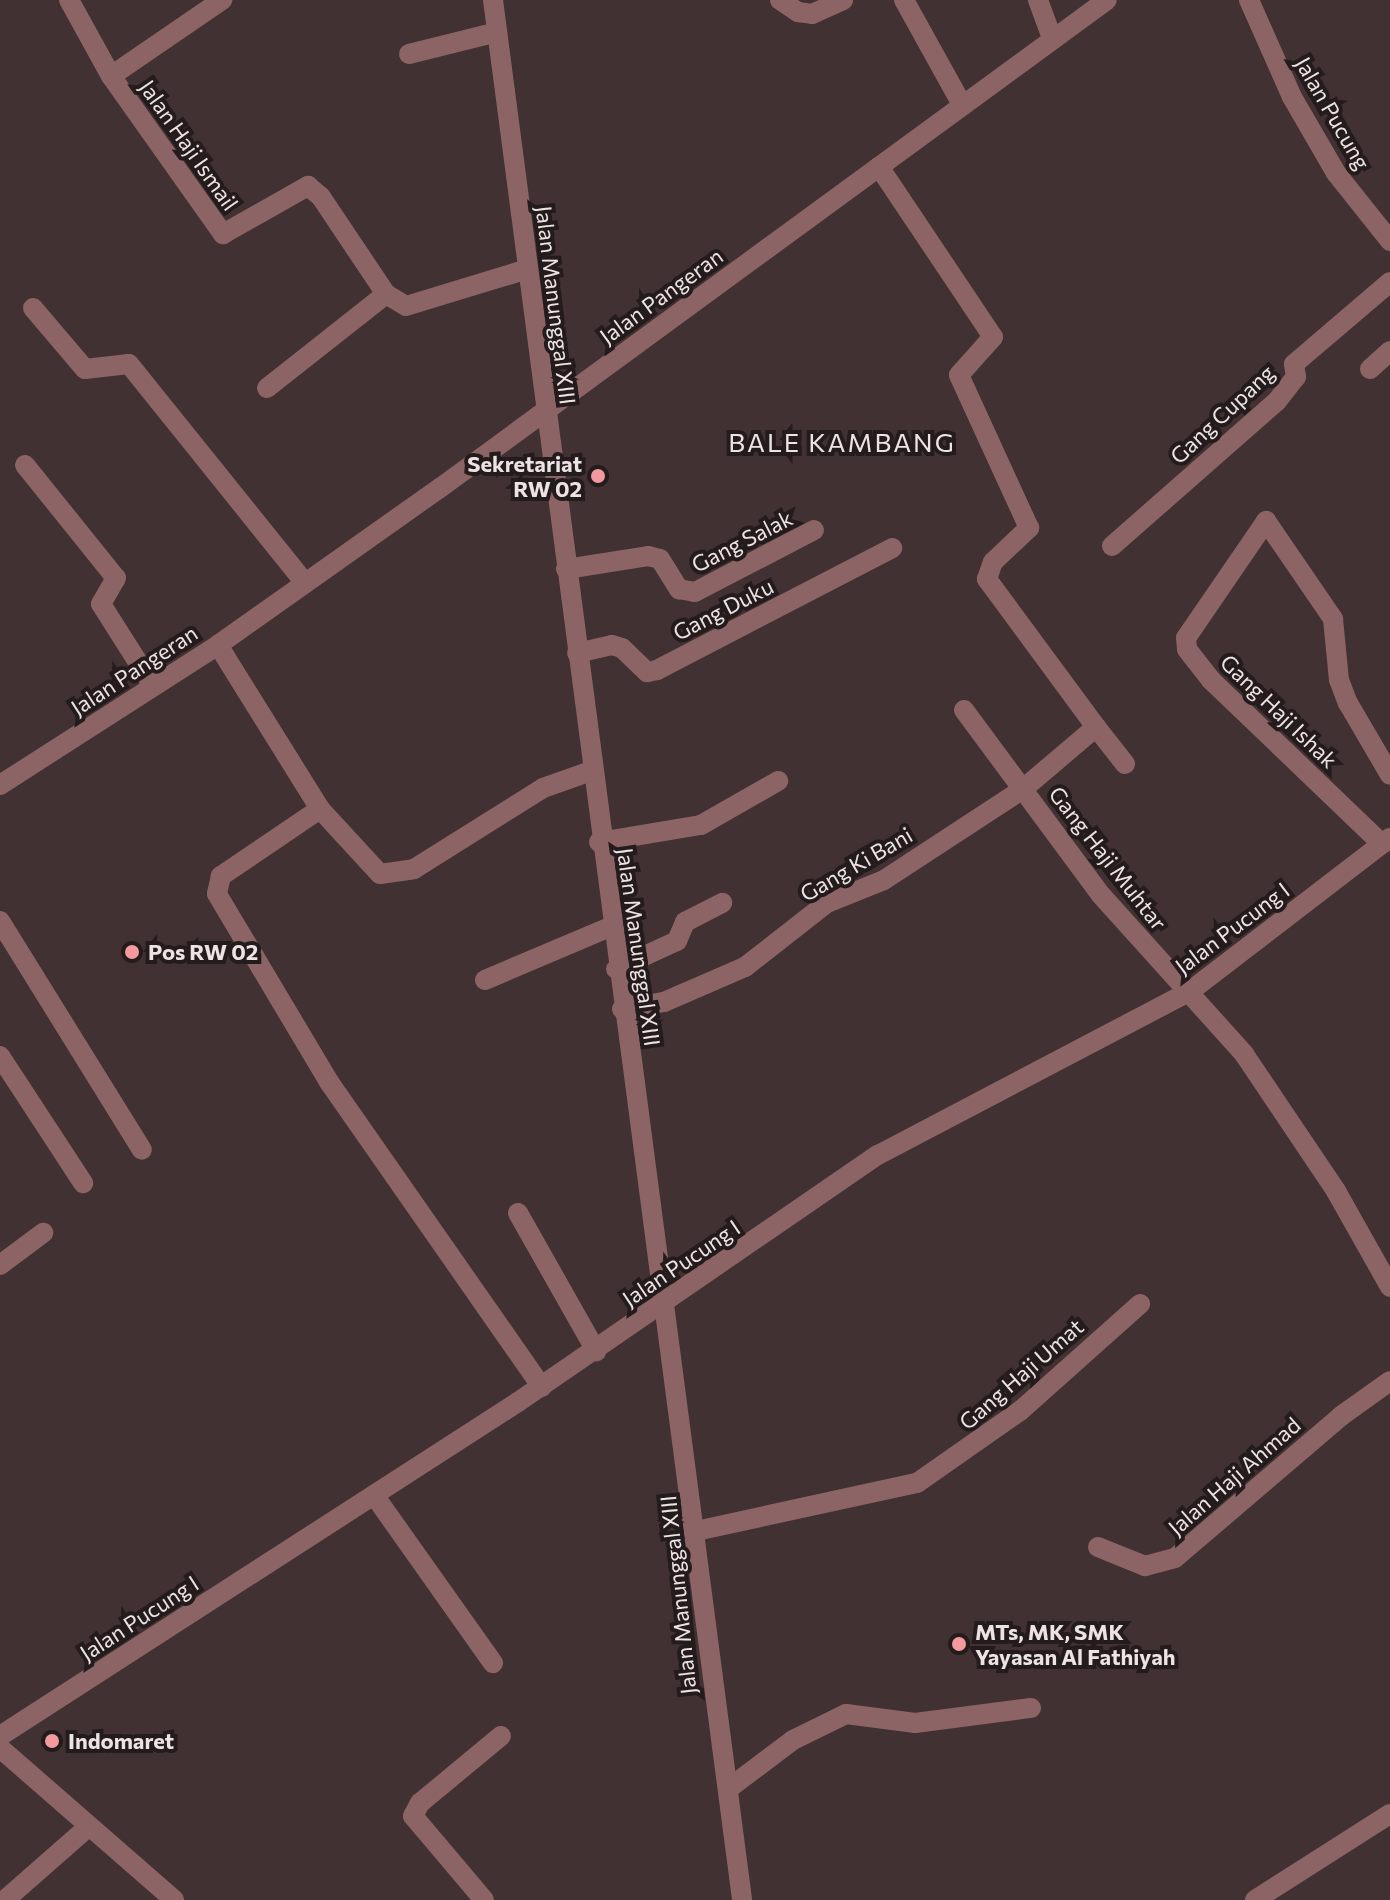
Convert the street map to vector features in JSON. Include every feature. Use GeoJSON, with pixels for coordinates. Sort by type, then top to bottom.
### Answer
{"type":"FeatureCollection","features":[{"type":"Feature","properties":{"kind":"street","name":"Jalan Haji Ismail"},"geometry":{"type":"LineString","coordinates":[[69,0],[111,76],[219,230],[228,234],[308,186],[321,197],[386,294]]}},
{"type":"Feature","properties":{"kind":"street"},"geometry":{"type":"LineString","coordinates":[[111,76],[222,0]]}},
{"type":"Feature","properties":{"kind":"street","name":"Jalan Manunggal XIII"},"geometry":{"type":"LineString","coordinates":[[493,0],[610,927],[666,1302],[742,1900]]}},
{"type":"Feature","properties":{"kind":"street"},"geometry":{"type":"LineString","coordinates":[[780,0],[798,12],[812,14],[843,0]]}},
{"type":"Feature","properties":{"kind":"street"},"geometry":{"type":"LineString","coordinates":[[904,0],[961,103]]}},
{"type":"Feature","properties":{"kind":"street"},"geometry":{"type":"LineString","coordinates":[[1038,0],[1052,38]]}},
{"type":"Feature","properties":{"kind":"street","name":"Jalan Pangeran"},"geometry":{"type":"LineString","coordinates":[[2,779],[218,645],[1107,0]]}},
{"type":"Feature","properties":{"kind":"street","name":"Jalan Pucung"},"geometry":{"type":"LineString","coordinates":[[1249,0],[1292,97],[1336,173],[1390,240]]}},
{"type":"Feature","properties":{"kind":"street"},"geometry":{"type":"LineString","coordinates":[[409,54],[497,32]]}},
{"type":"Feature","properties":{"kind":"street"},"geometry":{"type":"LineString","coordinates":[[879,167],[993,337],[959,375],[1029,528],[993,562],[987,579],[1125,764]]}},
{"type":"Feature","properties":{"kind":"street"},"geometry":{"type":"LineString","coordinates":[[267,388],[386,294],[415,306],[528,269]]}},
{"type":"Feature","properties":{"kind":"street","name":"Gang Cupang"},"geometry":{"type":"LineString","coordinates":[[1112,546],[1277,401],[1296,377],[1294,364],[1390,282]]}},
{"type":"Feature","properties":{"kind":"street"},"geometry":{"type":"LineString","coordinates":[[33,308],[85,369],[129,364],[305,583]]}},
{"type":"Feature","properties":{"kind":"street"},"geometry":{"type":"LineString","coordinates":[[1370,369],[1390,351]]}},
{"type":"Feature","properties":{"kind":"street"},"geometry":{"type":"LineString","coordinates":[[25,465],[116,578],[101,604],[153,686]]}},
{"type":"Feature","properties":{"kind":"street","name":"Gang Haji Ishak"},"geometry":{"type":"LineString","coordinates":[[1386,841],[1211,680],[1187,649],[1186,638],[1266,521],[1333,619],[1344,692],[1390,775]]}},
{"type":"Feature","properties":{"kind":"street","name":"Gang Salak"},"geometry":{"type":"LineString","coordinates":[[566,569],[648,556],[660,559],[679,589],[695,592],[814,530]]}},
{"type":"Feature","properties":{"kind":"street","name":"Gang Duku"},"geometry":{"type":"LineString","coordinates":[[577,653],[612,645],[622,648],[647,672],[657,670],[892,548]]}},
{"type":"Feature","properties":{"kind":"street"},"geometry":{"type":"LineString","coordinates":[[218,645],[320,809],[380,874],[392,876],[414,869],[543,788],[591,771]]}},
{"type":"Feature","properties":{"kind":"street","name":"Gang Haji Muhtar"},"geometry":{"type":"LineString","coordinates":[[964,710],[1101,895],[1189,992],[1280,1105],[1390,1287]]}},
{"type":"Feature","properties":{"kind":"street","name":"Gang Ki Bani"},"geometry":{"type":"LineString","coordinates":[[622,1009],[664,1002],[724,979],[827,903],[884,880],[1023,789],[1096,727]]}},
{"type":"Feature","properties":{"kind":"street"},"geometry":{"type":"LineString","coordinates":[[599,842],[701,825],[778,781]]}},
{"type":"Feature","properties":{"kind":"street"},"geometry":{"type":"LineString","coordinates":[[320,809],[221,876],[217,894],[329,1082],[542,1387]]}},
{"type":"Feature","properties":{"kind":"street","name":"Jalan Pucung I"},"geometry":{"type":"LineString","coordinates":[[0,1736],[542,1387],[924,1127],[1189,992],[1386,841]]}},
{"type":"Feature","properties":{"kind":"street"},"geometry":{"type":"LineString","coordinates":[[616,969],[677,941],[685,922],[722,903]]}},
{"type":"Feature","properties":{"kind":"street"},"geometry":{"type":"LineString","coordinates":[[0,921],[142,1150]]}},
{"type":"Feature","properties":{"kind":"street"},"geometry":{"type":"LineString","coordinates":[[485,980],[610,927]]}},
{"type":"Feature","properties":{"kind":"street"},"geometry":{"type":"LineString","coordinates":[[0,1056],[83,1183]]}},
{"type":"Feature","properties":{"kind":"street"},"geometry":{"type":"LineString","coordinates":[[518,1213],[596,1351]]}},
{"type":"Feature","properties":{"kind":"street"},"geometry":{"type":"LineString","coordinates":[[0,1265],[43,1233]]}},
{"type":"Feature","properties":{"kind":"street","name":"Gang Haji Umat"},"geometry":{"type":"LineString","coordinates":[[696,1531],[917,1483],[1020,1411],[1140,1304]]}},
{"type":"Feature","properties":{"kind":"street","name":"Jalan Haji Ahmad"},"geometry":{"type":"LineString","coordinates":[[1098,1547],[1145,1566],[1175,1558],[1341,1416],[1390,1381]]}},
{"type":"Feature","properties":{"kind":"street"},"geometry":{"type":"LineString","coordinates":[[374,1495],[493,1663]]}},
{"type":"Feature","properties":{"kind":"street"},"geometry":{"type":"LineString","coordinates":[[728,1789],[793,1740],[846,1714],[915,1723],[1031,1708]]}},
{"type":"Feature","properties":{"kind":"street"},"geometry":{"type":"LineString","coordinates":[[484,1900],[413,1816],[420,1803],[501,1736]]}},
{"type":"Feature","properties":{"kind":"street"},"geometry":{"type":"LineString","coordinates":[[0,1748],[174,1900]]}},
{"type":"Feature","properties":{"kind":"street"},"geometry":{"type":"LineString","coordinates":[[1255,1900],[1390,1814]]}},
{"type":"Feature","properties":{"kind":"street"},"geometry":{"type":"LineString","coordinates":[[5,1900],[88,1827]]}},
{"type":"Feature","properties":{"kind":"place","name":"Sekretariat RW 02"},"geometry":{"type":"Point","coordinates":[598,476]}},
{"type":"Feature","properties":{"kind":"place","name":"Pos RW 02"},"geometry":{"type":"Point","coordinates":[132,952]}},
{"type":"Feature","properties":{"kind":"place","name":"MTs, MK, SMK Yayasan Al Fathiyah"},"geometry":{"type":"Point","coordinates":[959,1644]}},
{"type":"Feature","properties":{"kind":"place","name":"Indomaret"},"geometry":{"type":"Point","coordinates":[52,1741]}},
{"type":"Feature","properties":{"kind":"district","name":"BALE KAMBANG"},"geometry":{"type":"Point","coordinates":[842,442]}}]}
